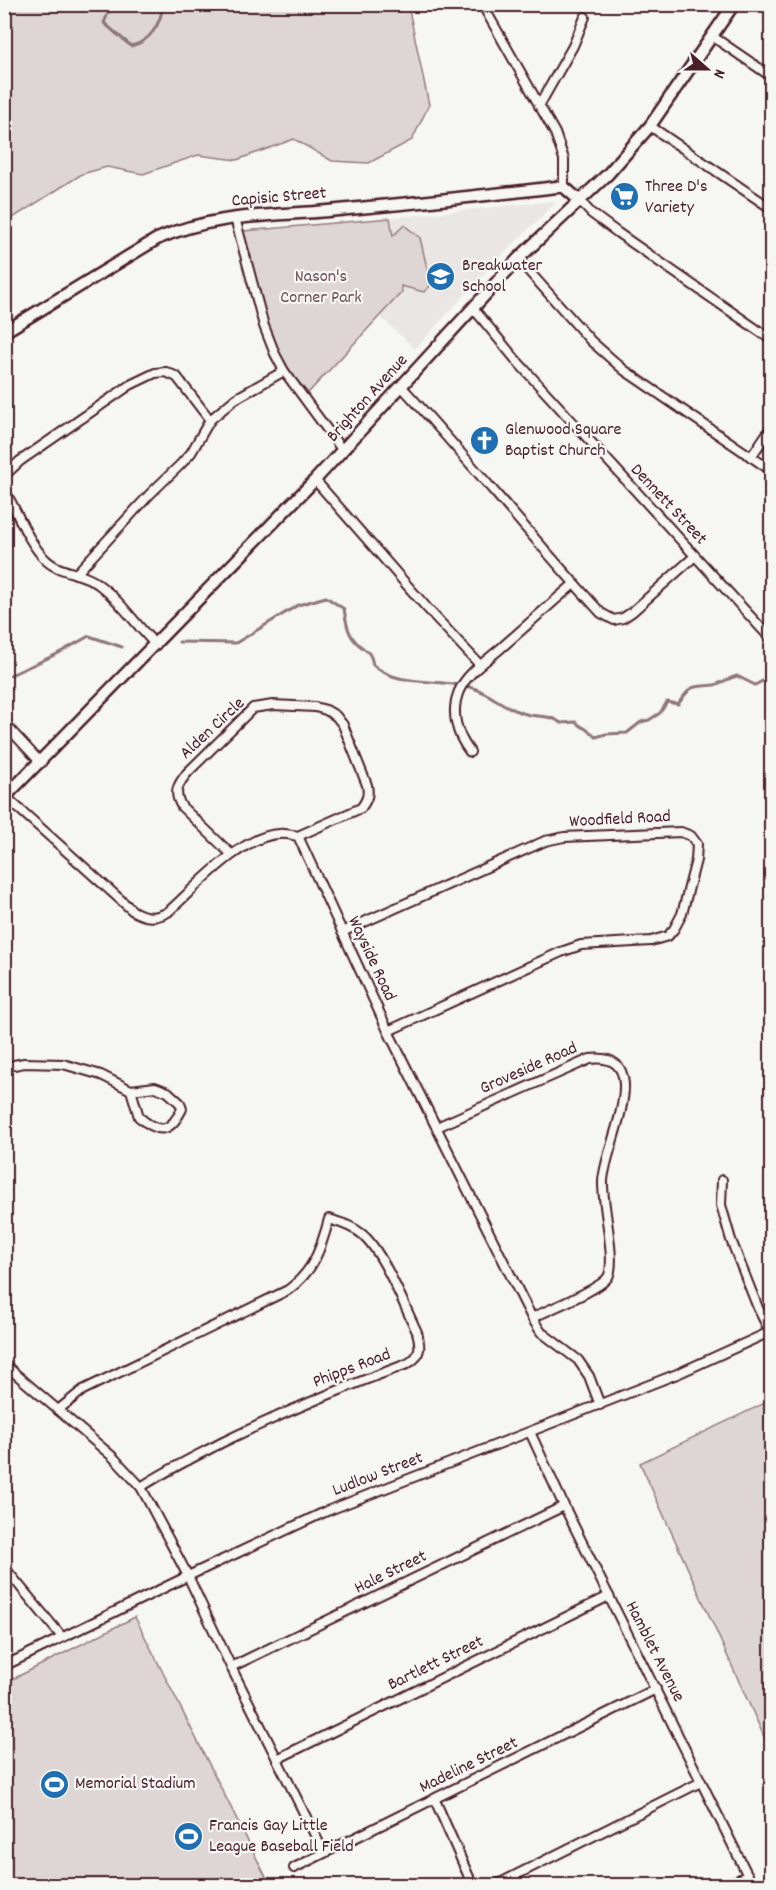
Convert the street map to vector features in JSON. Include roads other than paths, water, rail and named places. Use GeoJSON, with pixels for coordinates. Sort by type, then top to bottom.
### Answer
{"type":"FeatureCollection","features":[{"type":"Feature","properties":{"kind":"main road","name":"Brighton Avenue"},"geometry":{"type":"LineString","coordinates":[[5,798],[343,451],[518,260],[608,174],[650,126],[734,4]]}},
{"type":"Feature","properties":{"kind":"main road"},"geometry":{"type":"LineString","coordinates":[[564,187],[579,200]]}},
{"type":"Feature","properties":{"kind":"main road","name":"Capisic Street"},"geometry":{"type":"LineString","coordinates":[[4,332],[157,239],[174,231],[214,220],[564,187]]}},
{"type":"Feature","properties":{"kind":"street"},"geometry":{"type":"LineString","coordinates":[[482,4],[551,124],[564,159],[564,187]]}},
{"type":"Feature","properties":{"kind":"street"},"geometry":{"type":"LineString","coordinates":[[539,106],[573,46],[585,17]]}},
{"type":"Feature","properties":{"kind":"street"},"geometry":{"type":"LineString","coordinates":[[712,36],[771,77]]}},
{"type":"Feature","properties":{"kind":"street"},"geometry":{"type":"LineString","coordinates":[[650,126],[771,209]]}},
{"type":"Feature","properties":{"kind":"street"},"geometry":{"type":"LineString","coordinates":[[579,200],[591,213],[618,233],[771,340]]}},
{"type":"Feature","properties":{"kind":"street"},"geometry":{"type":"LineString","coordinates":[[235,218],[264,326],[274,354],[343,451]]}},
{"type":"Feature","properties":{"kind":"street"},"geometry":{"type":"LineString","coordinates":[[518,260],[607,356],[652,390],[771,471]]}},
{"type":"Feature","properties":{"kind":"street","name":"Dennett Street"},"geometry":{"type":"LineString","coordinates":[[472,308],[516,360],[771,640]]}},
{"type":"Feature","properties":{"kind":"street"},"geometry":{"type":"LineString","coordinates":[[76,574],[191,453],[210,420],[235,399],[284,371]]}},
{"type":"Feature","properties":{"kind":"street"},"geometry":{"type":"LineString","coordinates":[[156,645],[127,611],[98,583],[66,572],[45,560],[32,543],[6,493],[4,484],[6,474],[20,461],[130,385],[155,373],[166,372],[177,377],[210,420]]}},
{"type":"Feature","properties":{"kind":"street"},"geometry":{"type":"LineString","coordinates":[[402,387],[601,613],[614,620],[623,618],[695,556]]}},
{"type":"Feature","properties":{"kind":"street"},"geometry":{"type":"LineString","coordinates":[[751,457],[771,426]]}},
{"type":"Feature","properties":{"kind":"street"},"geometry":{"type":"LineString","coordinates":[[315,480],[480,666]]}},
{"type":"Feature","properties":{"kind":"street"},"geometry":{"type":"LineString","coordinates":[[470,752],[461,740],[455,715],[457,699],[468,677],[574,584]]}},
{"type":"Feature","properties":{"kind":"street","name":"Alden Circle"},"geometry":{"type":"LineString","coordinates":[[231,854],[182,807],[177,798],[178,789],[180,781],[188,772],[253,708],[273,705],[315,707],[336,716],[343,725],[367,784],[369,793],[361,808],[298,836]]}},
{"type":"Feature","properties":{"kind":"street"},"geometry":{"type":"LineString","coordinates":[[4,723],[41,763]]}},
{"type":"Feature","properties":{"kind":"street"},"geometry":{"type":"LineString","coordinates":[[5,798],[133,911],[150,918],[168,912],[231,854],[262,838],[278,834],[298,836]]}},
{"type":"Feature","properties":{"kind":"street","name":"Woodfield Road"},"geometry":{"type":"LineString","coordinates":[[342,932],[545,841],[564,837],[681,832],[691,836],[697,844],[696,860],[682,914],[668,936],[651,941],[581,945],[388,1031]]}},
{"type":"Feature","properties":{"kind":"street","name":"Wayside Road"},"geometry":{"type":"LineString","coordinates":[[298,836],[388,1031],[532,1318],[542,1332],[578,1360],[589,1376],[600,1405]]}},
{"type":"Feature","properties":{"kind":"street","name":"Groveside Road"},"geometry":{"type":"LineString","coordinates":[[437,1126],[590,1059],[611,1059],[620,1066],[625,1083],[623,1099],[605,1162],[603,1179],[604,1213],[612,1256],[610,1275],[593,1288],[532,1318]]}},
{"type":"Feature","properties":{"kind":"street"},"geometry":{"type":"LineString","coordinates":[[4,1067],[24,1063],[63,1065],[101,1076],[131,1090],[155,1087],[174,1097],[180,1103],[182,1109],[171,1127],[158,1128],[139,1117],[131,1090]]}},
{"type":"Feature","properties":{"kind":"street"},"geometry":{"type":"LineString","coordinates":[[722,1180],[721,1205],[731,1240],[758,1308],[771,1332]]}},
{"type":"Feature","properties":{"kind":"street","name":"Phipps Road"},"geometry":{"type":"LineString","coordinates":[[58,1410],[83,1390],[282,1294],[294,1286],[318,1257],[328,1219],[345,1224],[361,1233],[375,1249],[417,1332],[421,1345],[417,1357],[407,1364],[313,1400],[254,1427],[141,1487]]}},
{"type":"Feature","properties":{"kind":"street","name":"Ludlow Street"},"geometry":{"type":"LineString","coordinates":[[4,1666],[327,1511],[600,1405],[720,1356],[771,1332]]}},
{"type":"Feature","properties":{"kind":"street"},"geometry":{"type":"LineString","coordinates":[[4,1364],[113,1457],[141,1487],[188,1576],[324,1853]]}},
{"type":"Feature","properties":{"kind":"street","name":"Hamblet Avenue"},"geometry":{"type":"LineString","coordinates":[[530,1432],[564,1506],[753,1886]]}},
{"type":"Feature","properties":{"kind":"street","name":"Hale Street"},"geometry":{"type":"LineString","coordinates":[[231,1667],[564,1506]]}},
{"type":"Feature","properties":{"kind":"street"},"geometry":{"type":"LineString","coordinates":[[4,1567],[62,1637]]}},
{"type":"Feature","properties":{"kind":"street","name":"Bartlett Street"},"geometry":{"type":"LineString","coordinates":[[277,1759],[609,1596]]}},
{"type":"Feature","properties":{"kind":"street","name":"Madeline Street"},"geometry":{"type":"LineString","coordinates":[[294,1868],[656,1689]]}},
{"type":"Feature","properties":{"kind":"street"},"geometry":{"type":"LineString","coordinates":[[494,1886],[701,1782]]}},
{"type":"Feature","properties":{"kind":"street"},"geometry":{"type":"LineString","coordinates":[[435,1800],[473,1886]]}},
{"type":"Feature","properties":{"kind":"street"},"geometry":{"type":"LineString","coordinates":[[726,1886],[747,1875]]}},
{"type":"Feature","properties":{"kind":"waterway"},"geometry":{"type":"LineString","coordinates":[[114,4],[104,23],[131,46],[144,41],[153,31],[160,18],[163,4]]}},
{"type":"Feature","properties":{"kind":"waterway"},"geometry":{"type":"LineString","coordinates":[[179,642],[236,643],[298,605],[326,597],[344,609],[351,635],[369,653],[373,665],[384,672],[409,680],[476,689],[519,712],[549,717],[561,723],[576,722],[596,737],[627,733],[641,722],[660,713],[667,702],[678,704],[693,688],[714,685],[737,676],[755,685],[772,676]]}},
{"type":"Feature","properties":{"kind":"waterway"},"geometry":{"type":"LineString","coordinates":[[4,678],[57,654],[89,636],[122,647]]}},
{"type":"Feature","properties":{"kind":"place","name":"Three D's Variety"},"geometry":{"type":"Point","coordinates":[624,197]}},
{"type":"Feature","properties":{"kind":"place","name":"Breakwater School"},"geometry":{"type":"Point","coordinates":[441,276]}},
{"type":"Feature","properties":{"kind":"place","name":"Glenwood Square Baptist Church"},"geometry":{"type":"Point","coordinates":[484,440]}},
{"type":"Feature","properties":{"kind":"place","name":"Memorial Stadium"},"geometry":{"type":"Point","coordinates":[54,1784]}},
{"type":"Feature","properties":{"kind":"place","name":"Francis Gay Little League Baseball Field"},"geometry":{"type":"Point","coordinates":[188,1836]}},
{"type":"Feature","properties":{"kind":"park label","name":"Nason's Corner Park"},"geometry":{"type":"Point","coordinates":[321,287]}}]}
